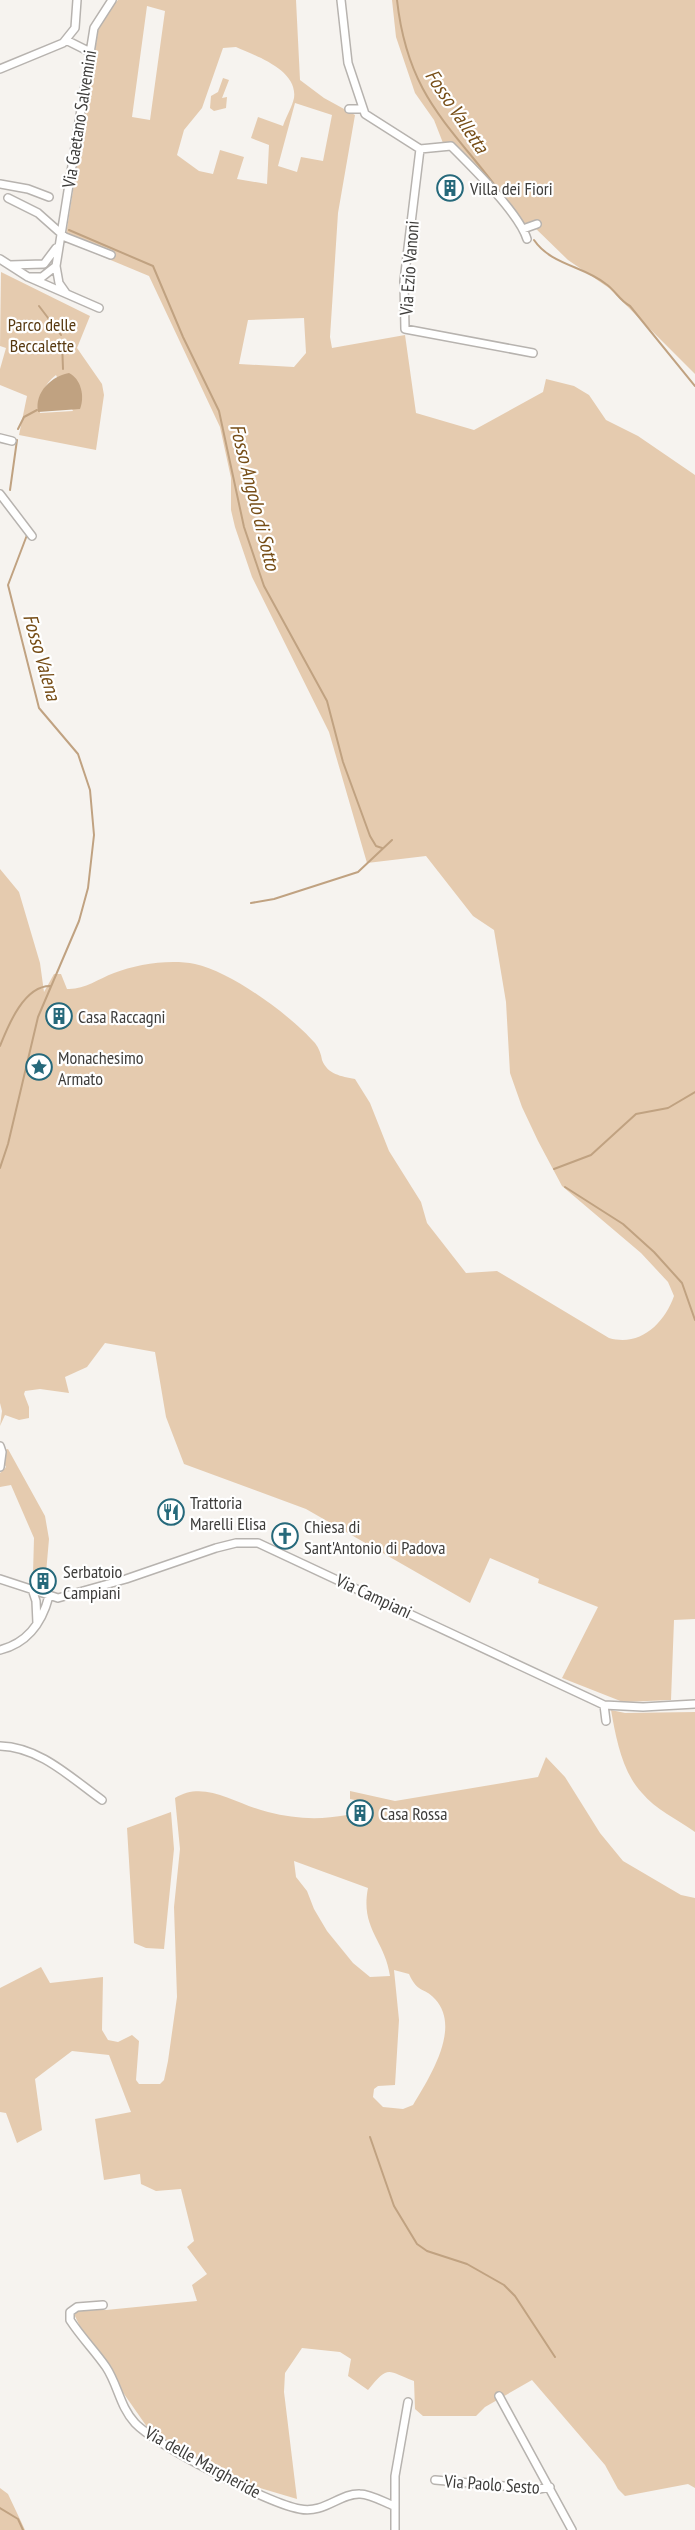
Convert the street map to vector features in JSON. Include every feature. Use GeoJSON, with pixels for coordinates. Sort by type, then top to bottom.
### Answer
{"type":"FeatureCollection","features":[{"type":"Feature","properties":{"kind":"street"},"geometry":{"type":"LineString","coordinates":[[0,69],[53,48],[66,40],[75,28],[77,0]]}},
{"type":"Feature","properties":{"kind":"street","name":"Via Gaetano Salvemini"},"geometry":{"type":"LineString","coordinates":[[67,295],[59,283],[56,266],[59,243],[94,28],[112,0]]}},
{"type":"Feature","properties":{"kind":"street"},"geometry":{"type":"LineString","coordinates":[[341,0],[348,63],[363,109],[371,118],[420,149],[451,146],[472,167],[523,229],[527,239]]}},
{"type":"Feature","properties":{"kind":"street"},"geometry":{"type":"LineString","coordinates":[[66,40],[90,51]]}},
{"type":"Feature","properties":{"kind":"street"},"geometry":{"type":"LineString","coordinates":[[349,109],[363,109]]}},
{"type":"Feature","properties":{"kind":"street","name":"Via Ezio Vanoni"},"geometry":{"type":"LineString","coordinates":[[420,149],[404,281],[405,329],[533,353]]}},
{"type":"Feature","properties":{"kind":"street"},"geometry":{"type":"LineString","coordinates":[[0,184],[28,189],[49,197]]}},
{"type":"Feature","properties":{"kind":"street"},"geometry":{"type":"LineString","coordinates":[[8,198],[38,213],[61,235],[111,255]]}},
{"type":"Feature","properties":{"kind":"street"},"geometry":{"type":"LineString","coordinates":[[523,229],[537,224]]}},
{"type":"Feature","properties":{"kind":"street","name":"Via Gaetano Salvemini"},"geometry":{"type":"LineString","coordinates":[[42,280],[44,264],[59,243]]}},
{"type":"Feature","properties":{"kind":"street"},"geometry":{"type":"LineString","coordinates":[[0,259],[28,277],[42,280],[67,295],[99,308]]}},
{"type":"Feature","properties":{"kind":"street"},"geometry":{"type":"LineString","coordinates":[[10,265],[44,264]]}},
{"type":"Feature","properties":{"kind":"street"},"geometry":{"type":"LineString","coordinates":[[42,280],[56,266]]}},
{"type":"Feature","properties":{"kind":"street"},"geometry":{"type":"LineString","coordinates":[[0,438],[12,441]]}},
{"type":"Feature","properties":{"kind":"street"},"geometry":{"type":"LineString","coordinates":[[0,494],[32,536]]}},
{"type":"Feature","properties":{"kind":"street"},"geometry":{"type":"LineString","coordinates":[[0,1446],[2,1452],[0,1467]]}},
{"type":"Feature","properties":{"kind":"street","name":"Via Campiani"},"geometry":{"type":"LineString","coordinates":[[0,1579],[58,1598],[126,1579],[216,1548],[236,1543],[258,1543],[604,1705],[633,1707],[695,1704]]}},
{"type":"Feature","properties":{"kind":"street"},"geometry":{"type":"LineString","coordinates":[[36,1581],[37,1623]]}},
{"type":"Feature","properties":{"kind":"street"},"geometry":{"type":"LineString","coordinates":[[0,1650],[16,1646],[31,1635],[37,1623],[44,1616],[49,1596]]}},
{"type":"Feature","properties":{"kind":"street"},"geometry":{"type":"LineString","coordinates":[[604,1705],[606,1721]]}},
{"type":"Feature","properties":{"kind":"street"},"geometry":{"type":"LineString","coordinates":[[0,1746],[16,1746],[38,1754],[102,1800]]}},
{"type":"Feature","properties":{"kind":"street","name":"Via delle Margheride"},"geometry":{"type":"LineString","coordinates":[[103,2305],[77,2307],[70,2312],[70,2320],[107,2368],[119,2399],[135,2423],[151,2435],[194,2461],[281,2505],[309,2511],[340,2501],[353,2494],[363,2493],[394,2506]]}},
{"type":"Feature","properties":{"kind":"street","name":"Via Paolo Sesto"},"geometry":{"type":"LineString","coordinates":[[499,2396],[572,2530]]}},
{"type":"Feature","properties":{"kind":"street"},"geometry":{"type":"LineString","coordinates":[[395,2530],[395,2475],[408,2402]]}},
{"type":"Feature","properties":{"kind":"street","name":"Via Paolo Sesto"},"geometry":{"type":"LineString","coordinates":[[435,2480],[539,2489],[550,2487]]}},
{"type":"Feature","properties":{"kind":"green space"},"geometry":{"type":"Polygon","coordinates":[[[118,0],[296,0],[300,80],[324,98],[355,115],[338,213],[330,337],[332,348],[405,335],[416,413],[474,430],[543,392],[546,379],[574,386],[589,395],[606,420],[638,436],[695,475],[695,1619],[674,1620],[671,1700],[623,1702],[562,1678],[598,1607],[538,1583],[539,1579],[490,1558],[470,1603],[306,1509],[184,1464],[166,1417],[155,1352],[105,1343],[87,1367],[65,1377],[69,1393],[40,1389],[25,1391],[29,1418],[19,1420],[5,1415],[0,1426],[2,1411],[0,1403],[0,869],[19,892],[40,963],[44,992],[54,974],[61,974],[67,989],[73,989],[133,967],[164,962],[195,964],[243,985],[291,1020],[315,1043],[328,1069],[336,1074],[355,1079],[370,1103],[389,1151],[421,1202],[427,1223],[466,1273],[497,1271],[609,1338],[620,1340],[641,1336],[649,1331],[664,1316],[674,1296],[668,1282],[641,1253],[562,1186],[538,1141],[522,1107],[510,1073],[506,1002],[494,930],[473,916],[426,856],[367,863],[329,732],[252,577],[235,527],[231,510],[231,478],[220,427],[149,276],[65,241],[98,31],[107,11],[118,0]],[[147,6],[132,117],[150,120],[165,11],[147,6]],[[236,47],[223,48],[202,108],[184,130],[177,155],[199,171],[213,174],[220,150],[244,157],[237,179],[267,184],[269,145],[251,138],[258,117],[283,126],[294,98],[293,88],[289,79],[274,65],[236,47]],[[295,103],[278,166],[297,172],[301,157],[323,161],[332,115],[295,103]],[[304,318],[248,320],[239,364],[294,367],[306,353],[304,318]]]}},
{"type":"Feature","properties":{"kind":"green space"},"geometry":{"type":"Polygon","coordinates":[[[392,0],[695,0],[695,374],[609,288],[568,260],[530,223],[522,225],[463,153],[452,143],[443,143],[434,120],[415,93],[396,37],[392,0]]]}},
{"type":"Feature","properties":{"kind":"green space"},"geometry":{"type":"Polygon","coordinates":[[[223,78],[229,80],[222,98],[227,97],[226,108],[214,111],[210,108],[211,96],[218,92],[223,78]]]}},
{"type":"Feature","properties":{"kind":"green space","name":"Parco delle Beccalette"},"geometry":{"type":"Polygon","coordinates":[[[1,272],[90,316],[77,348],[102,384],[104,395],[96,450],[19,435],[27,396],[0,385],[0,369],[6,348],[0,346],[1,272]],[[56,375],[43,392],[40,413],[73,411],[56,375]]]}},
{"type":"Feature","properties":{"kind":"green space"},"geometry":{"type":"Polygon","coordinates":[[[8,1449],[45,1516],[49,1539],[46,1573],[33,1574],[34,1538],[11,1485],[0,1487],[0,1473],[6,1467],[3,1462],[4,1450],[8,1449]]]}},
{"type":"Feature","properties":{"kind":"green space"},"geometry":{"type":"Polygon","coordinates":[[[611,1710],[625,1713],[695,1712],[695,1832],[653,1804],[635,1785],[621,1754],[611,1710]]]}},
{"type":"Feature","properties":{"kind":"green space"},"geometry":{"type":"Polygon","coordinates":[[[546,1757],[565,1777],[600,1833],[623,1861],[681,1895],[695,1898],[695,2488],[688,2484],[625,2496],[618,2489],[605,2465],[532,2380],[485,2407],[476,2416],[423,2416],[415,2409],[414,2381],[389,2372],[380,2376],[368,2390],[348,2376],[351,2359],[340,2352],[302,2348],[285,2373],[284,2392],[297,2499],[246,2484],[197,2462],[178,2445],[152,2434],[87,2341],[74,2314],[80,2310],[106,2310],[197,2301],[192,2285],[207,2274],[187,2247],[194,2241],[181,2189],[156,2191],[141,2184],[140,2174],[104,2180],[95,2119],[131,2112],[109,2055],[72,2051],[35,2079],[42,2130],[17,2143],[6,2113],[0,2112],[0,1988],[41,1967],[50,1983],[103,1977],[102,2030],[108,2040],[118,2042],[132,2035],[139,2041],[136,2080],[139,2084],[160,2084],[164,2080],[168,2061],[177,1997],[174,1907],[180,1849],[175,1798],[186,1793],[209,1792],[256,1809],[278,1814],[317,1818],[347,1815],[356,1823],[365,1826],[371,1820],[370,1810],[363,1803],[350,1799],[350,1791],[395,1801],[538,1777],[546,1757]],[[294,1861],[296,1877],[307,1891],[314,1909],[327,1931],[353,1963],[370,1977],[390,1976],[367,1914],[368,1888],[294,1861]],[[394,1970],[399,2020],[395,2085],[378,2086],[374,2089],[373,2097],[383,2107],[403,2109],[413,2105],[434,2067],[444,2038],[445,2024],[442,2011],[435,1999],[418,1987],[409,1974],[394,1970]]]}},
{"type":"Feature","properties":{"kind":"green space"},"geometry":{"type":"Polygon","coordinates":[[[171,1812],[174,1849],[164,1949],[146,1948],[134,1943],[127,1828],[171,1812]]]}},
{"type":"Feature","properties":{"kind":"green space"},"geometry":{"type":"Polygon","coordinates":[[[0,2488],[8,2494],[25,2530],[0,2530],[0,2488]]]}},
{"type":"Feature","properties":{"kind":"shaded area"},"geometry":{"type":"Polygon","coordinates":[[[69,373],[81,388],[80,409],[38,412],[39,398],[46,386],[56,378],[69,373]]]}},
{"type":"Feature","properties":{"kind":"waterway","name":"Fosso Valletta"},"geometry":{"type":"LineString","coordinates":[[397,0],[411,63],[422,87],[435,109],[506,200]]}},
{"type":"Feature","properties":{"kind":"waterway","name":"Fosso Valletta"},"geometry":{"type":"LineString","coordinates":[[519,217],[524,224]]}},
{"type":"Feature","properties":{"kind":"waterway","name":"Fosso Angolo di Sotto"},"geometry":{"type":"LineString","coordinates":[[69,230],[153,266],[183,337],[219,411],[244,527],[264,586],[327,701],[343,762],[370,836],[376,846],[382,848]]}},
{"type":"Feature","properties":{"kind":"waterway","name":"Fosso Valletta"},"geometry":{"type":"LineString","coordinates":[[534,240],[549,255],[597,278],[630,306],[695,386]]}},
{"type":"Feature","properties":{"kind":"waterway","name":"Fosso Valena"},"geometry":{"type":"LineString","coordinates":[[39,306],[61,335]]}},
{"type":"Feature","properties":{"kind":"waterway","name":"Fosso Valena"},"geometry":{"type":"LineString","coordinates":[[62,342],[63,369]]}},
{"type":"Feature","properties":{"kind":"waterway","name":"Fosso Valena"},"geometry":{"type":"LineString","coordinates":[[18,429],[24,417],[37,410]]}},
{"type":"Feature","properties":{"kind":"waterway","name":"Fosso Valena"},"geometry":{"type":"LineString","coordinates":[[10,490],[17,440]]}},
{"type":"Feature","properties":{"kind":"waterway","name":"Fosso Valena"},"geometry":{"type":"LineString","coordinates":[[0,1168],[8,1144],[38,1017],[79,921],[88,888],[94,835],[90,790],[78,754],[39,708],[8,585],[27,535]]}},
{"type":"Feature","properties":{"kind":"waterway"},"geometry":{"type":"LineString","coordinates":[[251,903],[274,899],[358,872],[392,840]]}},
{"type":"Feature","properties":{"kind":"waterway","name":"Fosso Valena"},"geometry":{"type":"LineString","coordinates":[[0,1046],[18,1008],[25,999],[41,987],[51,986]]}},
{"type":"Feature","properties":{"kind":"waterway"},"geometry":{"type":"LineString","coordinates":[[554,1169],[591,1155],[636,1114],[668,1108],[695,1092]]}},
{"type":"Feature","properties":{"kind":"waterway"},"geometry":{"type":"LineString","coordinates":[[565,1187],[623,1224],[654,1252],[682,1283],[695,1320]]}},
{"type":"Feature","properties":{"kind":"waterway"},"geometry":{"type":"LineString","coordinates":[[370,2137],[394,2206],[417,2244],[427,2251],[467,2264],[504,2285],[515,2296],[555,2357]]}},
{"type":"Feature","properties":{"kind":"waterway"},"geometry":{"type":"LineString","coordinates":[[0,2508],[18,2519],[23,2530]]}},
{"type":"Feature","properties":{"kind":"place","name":"Villa dei Fiori"},"geometry":{"type":"Point","coordinates":[450,188]}},
{"type":"Feature","properties":{"kind":"place","name":"Casa Raccagni"},"geometry":{"type":"Point","coordinates":[59,1016]}},
{"type":"Feature","properties":{"kind":"place","name":"Monachesimo Armato"},"geometry":{"type":"Point","coordinates":[39,1067]}},
{"type":"Feature","properties":{"kind":"place","name":"Trattoria Marelli Elisa"},"geometry":{"type":"Point","coordinates":[171,1512]}},
{"type":"Feature","properties":{"kind":"place","name":"Chiesa di Sant'Antonio di Padova"},"geometry":{"type":"Point","coordinates":[285,1536]}},
{"type":"Feature","properties":{"kind":"place","name":"Serbatoio Campiani"},"geometry":{"type":"Point","coordinates":[43,1581]}},
{"type":"Feature","properties":{"kind":"place","name":"Casa Rossa"},"geometry":{"type":"Point","coordinates":[360,1813]}}]}
